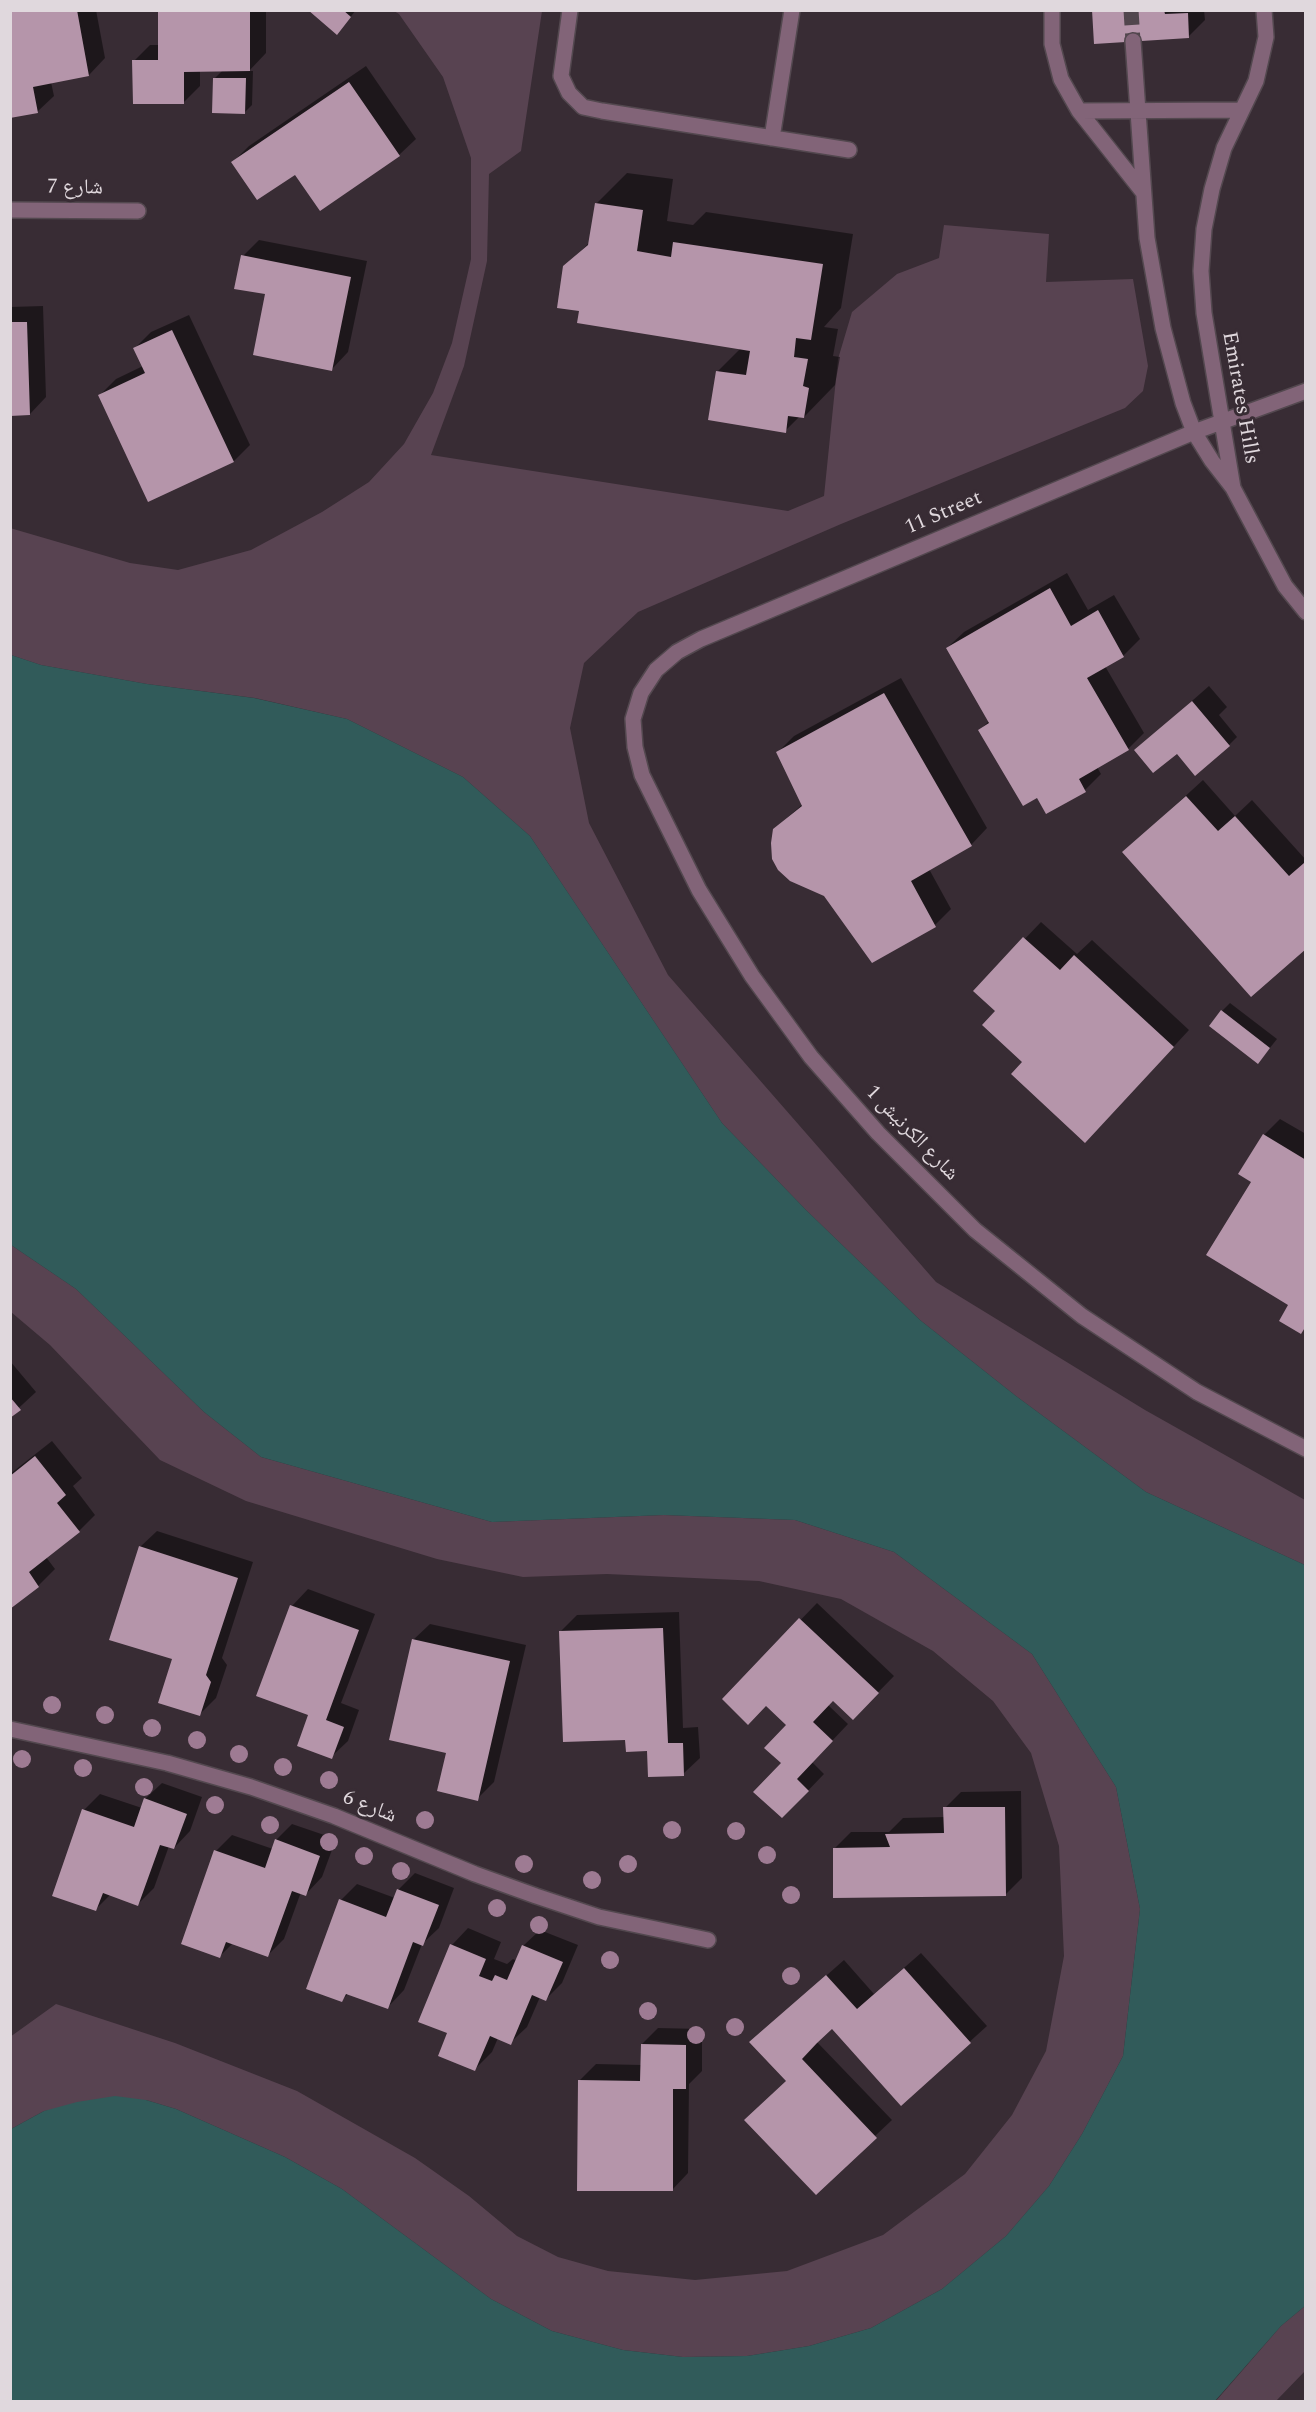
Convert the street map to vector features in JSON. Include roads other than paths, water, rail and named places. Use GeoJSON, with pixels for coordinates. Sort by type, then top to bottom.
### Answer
{"type":"FeatureCollection","features":[{"type":"Feature","properties":{"kind":"street"},"geometry":{"type":"LineString","coordinates":[[570,10],[561,76],[569,93],[583,106],[602,111],[849,150]]}},
{"type":"Feature","properties":{"kind":"street"},"geometry":{"type":"LineString","coordinates":[[772,138],[792,10]]}},
{"type":"Feature","properties":{"kind":"street"},"geometry":{"type":"LineString","coordinates":[[1052,10],[1052,44],[1061,79],[1079,111],[1143,192]]}},
{"type":"Feature","properties":{"kind":"street","name":"Emirates Hills"},"geometry":{"type":"LineString","coordinates":[[1233,488],[1204,313],[1201,271],[1204,229],[1212,189],[1224,148],[1256,81],[1266,37],[1264,10]]}},
{"type":"Feature","properties":{"kind":"street","name":"Emirates Hills"},"geometry":{"type":"LineString","coordinates":[[1133,41],[1147,237],[1161,317],[1183,403],[1194,432],[1212,462],[1233,488]]}},
{"type":"Feature","properties":{"kind":"street"},"geometry":{"type":"LineString","coordinates":[[1079,111],[1242,110]]}},
{"type":"Feature","properties":{"kind":"street","name":"شارع 7"},"geometry":{"type":"LineString","coordinates":[[10,210],[138,211]]}},
{"type":"Feature","properties":{"kind":"street","name":"11 Street"},"geometry":{"type":"LineString","coordinates":[[633,718],[641,693],[656,670],[677,652],[701,639],[1194,432],[1305,391]]}},
{"type":"Feature","properties":{"kind":"street"},"geometry":{"type":"LineString","coordinates":[[1233,488],[1285,586],[1305,612]]}},
{"type":"Feature","properties":{"kind":"street","name":"شارع الكرنيش 1"},"geometry":{"type":"LineString","coordinates":[[633,718],[635,747],[642,775],[699,890],[752,976],[811,1057],[878,1133],[975,1230],[1082,1316],[1197,1392],[1305,1449]]}},
{"type":"Feature","properties":{"kind":"street","name":"شارع 6"},"geometry":{"type":"LineString","coordinates":[[10,1729],[167,1763],[251,1787],[334,1816],[475,1874],[536,1896],[599,1917],[708,1940]]}},
{"type":"Feature","properties":{"kind":"tunnel"},"geometry":{"type":"LineString","coordinates":[[1131,10],[1133,41]]}}]}
